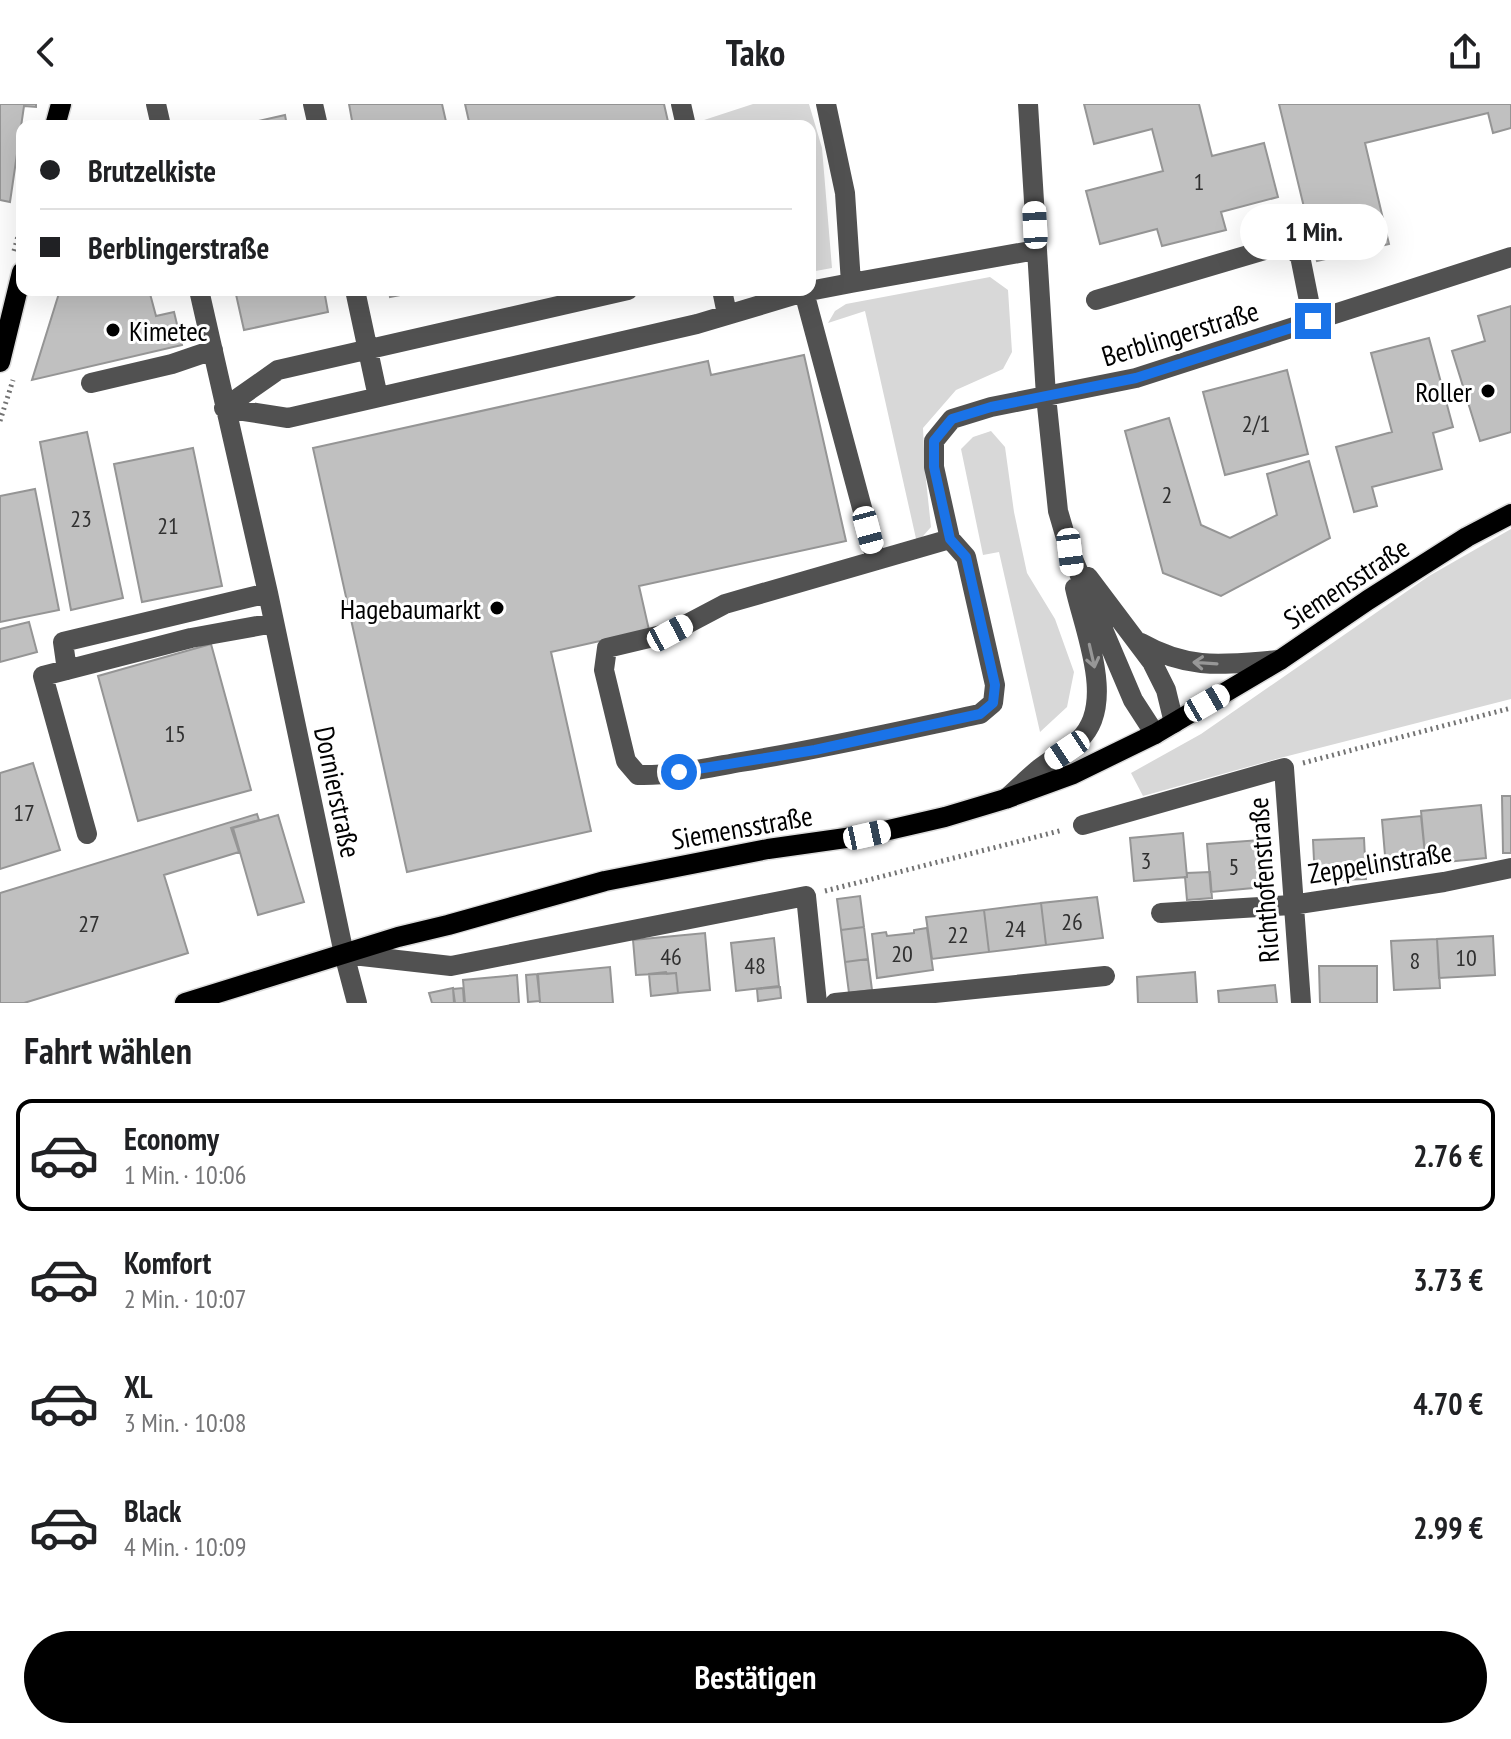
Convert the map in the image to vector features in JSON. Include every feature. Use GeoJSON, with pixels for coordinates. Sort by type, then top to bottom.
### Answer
{"type":"FeatureCollection","features":[{"type":"Feature","properties":{"kind":"main road"},"geometry":{"type":"LineString","coordinates":[[0,362],[16,296]]}},
{"type":"Feature","properties":{"kind":"main road","name":"Siemensstraße"},"geometry":{"type":"LineString","coordinates":[[187,1003],[344,954],[605,881],[768,849],[867,835],[945,817],[1073,774],[1174,723],[1280,660],[1467,537],[1511,514]]}},
{"type":"Feature","properties":{"kind":"street"},"geometry":{"type":"LineString","coordinates":[[826,104],[845,193],[851,283]]}},
{"type":"Feature","properties":{"kind":"street"},"geometry":{"type":"LineString","coordinates":[[1028,104],[1046,396],[1058,511],[1070,552],[1133,700],[1155,734]]}},
{"type":"Feature","properties":{"kind":"street"},"geometry":{"type":"LineString","coordinates":[[1096,300],[1288,246],[1300,256],[1313,321]]}},
{"type":"Feature","properties":{"kind":"street"},"geometry":{"type":"LineString","coordinates":[[816,290],[1036,250]]}},
{"type":"Feature","properties":{"kind":"street","name":"Berblingerstraße"},"geometry":{"type":"LineString","coordinates":[[876,560],[725,604],[670,633],[607,648],[604,670],[626,761],[638,775],[657,775],[815,750],[980,714],[993,703],[995,685],[966,557],[950,539],[934,467],[934,441],[952,419],[991,407],[1136,378],[1511,257]]}},
{"type":"Feature","properties":{"kind":"street","name":"Dornierstraße"},"geometry":{"type":"LineString","coordinates":[[200,296],[357,1003]]}},
{"type":"Feature","properties":{"kind":"street"},"geometry":{"type":"LineString","coordinates":[[356,296],[378,397]]}},
{"type":"Feature","properties":{"kind":"street"},"geometry":{"type":"LineString","coordinates":[[224,408],[278,370],[602,296]]}},
{"type":"Feature","properties":{"kind":"street"},"geometry":{"type":"LineString","coordinates":[[723,296],[727,314]]}},
{"type":"Feature","properties":{"kind":"street"},"geometry":{"type":"LineString","coordinates":[[224,408],[288,418],[697,324],[790,296]]}},
{"type":"Feature","properties":{"kind":"street"},"geometry":{"type":"LineString","coordinates":[[805,296],[876,560],[950,539]]}},
{"type":"Feature","properties":{"kind":"street"},"geometry":{"type":"LineString","coordinates":[[91,383],[172,364],[213,350]]}},
{"type":"Feature","properties":{"kind":"street"},"geometry":{"type":"LineString","coordinates":[[1070,552],[1152,662],[1166,690],[1174,723]]}},
{"type":"Feature","properties":{"kind":"street"},"geometry":{"type":"LineString","coordinates":[[1005,799],[1035,772],[1082,738],[1094,719],[1097,689],[1094,662],[1073,582],[1070,552]]}},
{"type":"Feature","properties":{"kind":"street"},"geometry":{"type":"LineString","coordinates":[[67,670],[63,642],[268,593]]}},
{"type":"Feature","properties":{"kind":"street"},"geometry":{"type":"LineString","coordinates":[[87,834],[43,676],[191,638],[274,623]]}},
{"type":"Feature","properties":{"kind":"street"},"geometry":{"type":"LineString","coordinates":[[1134,639],[1165,656],[1185,661],[1209,664],[1280,660]]}},
{"type":"Feature","properties":{"kind":"street","name":"Richthofenstraße"},"geometry":{"type":"LineString","coordinates":[[1083,825],[1284,768],[1301,1003]]}},
{"type":"Feature","properties":{"kind":"street","name":"Zeppelinstraße"},"geometry":{"type":"LineString","coordinates":[[1161,913],[1292,905],[1444,882],[1511,868]]}},
{"type":"Feature","properties":{"kind":"street"},"geometry":{"type":"LineString","coordinates":[[806,896],[817,1003]]}},
{"type":"Feature","properties":{"kind":"street","name":"Siemensstraße"},"geometry":{"type":"LineString","coordinates":[[344,954],[451,966],[806,896]]}},
{"type":"Feature","properties":{"kind":"street"},"geometry":{"type":"LineString","coordinates":[[835,1003],[1105,976]]}},
{"type":"Feature","properties":{"kind":"path"},"geometry":{"type":"LineString","coordinates":[[1284,768],[1511,708]]}},
{"type":"Feature","properties":{"kind":"path"},"geometry":{"type":"LineString","coordinates":[[806,896],[1083,825]]}},
{"type":"Feature","properties":{"kind":"shaded area"},"geometry":{"type":"Polygon","coordinates":[[[753,104],[809,104],[814,120],[704,120],[753,104]]]}},
{"type":"Feature","properties":{"kind":"shaded area"},"geometry":{"type":"Polygon","coordinates":[[[816,128],[822,148],[832,268],[816,271],[816,128]]]}},
{"type":"Feature","properties":{"kind":"shaded area"},"geometry":{"type":"Polygon","coordinates":[[[990,277],[1008,290],[1012,352],[1003,369],[956,390],[923,428],[931,527],[917,543],[865,311],[828,323],[835,311],[846,304],[990,277]]]}},
{"type":"Feature","properties":{"kind":"shaded area"},"geometry":{"type":"Polygon","coordinates":[[[991,431],[1005,447],[1027,573],[1055,619],[1074,672],[1067,707],[1040,732],[999,552],[983,555],[961,449],[973,437],[991,431]]]}},
{"type":"Feature","properties":{"kind":"shaded area"},"geometry":{"type":"Polygon","coordinates":[[[1511,529],[1511,699],[1143,796],[1131,773],[1201,734],[1429,576],[1511,529]]]}},
{"type":"Feature","properties":{"kind":"building"},"geometry":{"type":"Polygon","coordinates":[[[0,104],[36,104],[36,107],[24,106],[22,120],[16,120],[16,161],[10,202],[0,200],[0,104]]]}},
{"type":"Feature","properties":{"kind":"building"},"geometry":{"type":"Polygon","coordinates":[[[349,104],[442,104],[446,120],[352,120],[349,104]]]}},
{"type":"Feature","properties":{"kind":"building"},"geometry":{"type":"Polygon","coordinates":[[[465,104],[664,104],[668,120],[469,120],[465,104]]]}},
{"type":"Feature","properties":{"kind":"building"},"geometry":{"type":"Polygon","coordinates":[[[1084,104],[1199,104],[1212,156],[1264,143],[1278,197],[1221,212],[1226,230],[1162,246],[1157,229],[1100,244],[1086,191],[1163,171],[1152,129],[1094,144],[1084,104]]]}},
{"type":"Feature","properties":{"kind":"building"},"geometry":{"type":"Polygon","coordinates":[[[1279,104],[1511,104],[1511,128],[1493,133],[1488,113],[1365,143],[1389,244],[1317,261],[1279,104]]]}},
{"type":"Feature","properties":{"kind":"building"},"geometry":{"type":"Polygon","coordinates":[[[285,115],[286,120],[263,120],[285,115]]]}},
{"type":"Feature","properties":{"kind":"building","name":"Kimetec"},"geometry":{"type":"Polygon","coordinates":[[[58,296],[151,296],[156,316],[174,312],[182,345],[32,380],[58,296]]]}},
{"type":"Feature","properties":{"kind":"building"},"geometry":{"type":"Polygon","coordinates":[[[236,296],[325,296],[328,312],[244,330],[236,296]]]}},
{"type":"Feature","properties":{"kind":"building","name":"Roller"},"geometry":{"type":"Polygon","coordinates":[[[1511,306],[1511,432],[1480,441],[1452,351],[1485,341],[1478,316],[1511,306]]]}},
{"type":"Feature","properties":{"kind":"building"},"geometry":{"type":"Polygon","coordinates":[[[1429,338],[1453,427],[1433,433],[1442,469],[1372,487],[1377,506],[1354,512],[1336,447],[1392,432],[1371,353],[1429,338]]]}},
{"type":"Feature","properties":{"kind":"building","name":"Hagebaumarkt"},"geometry":{"type":"Polygon","coordinates":[[[804,355],[846,541],[639,586],[649,630],[551,652],[591,831],[407,872],[313,448],[708,361],[711,375],[804,355]]]}},
{"type":"Feature","properties":{"kind":"building"},"geometry":{"type":"Polygon","coordinates":[[[1287,370],[1308,454],[1225,475],[1203,392],[1287,370]]]}},
{"type":"Feature","properties":{"kind":"building"},"geometry":{"type":"Polygon","coordinates":[[[1169,418],[1201,525],[1230,538],[1277,515],[1267,474],[1309,461],[1330,538],[1221,596],[1163,573],[1125,431],[1169,418]]]}},
{"type":"Feature","properties":{"kind":"building"},"geometry":{"type":"Polygon","coordinates":[[[87,432],[123,598],[71,610],[40,442],[87,432]]]}},
{"type":"Feature","properties":{"kind":"building"},"geometry":{"type":"Polygon","coordinates":[[[193,448],[222,586],[142,602],[114,464],[193,448]]]}},
{"type":"Feature","properties":{"kind":"building"},"geometry":{"type":"Polygon","coordinates":[[[35,489],[59,610],[0,622],[0,496],[35,489]]]}},
{"type":"Feature","properties":{"kind":"building"},"geometry":{"type":"Polygon","coordinates":[[[29,622],[37,652],[0,662],[0,629],[29,622]]]}},
{"type":"Feature","properties":{"kind":"building"},"geometry":{"type":"Polygon","coordinates":[[[211,644],[251,790],[138,821],[98,676],[211,644]]]}},
{"type":"Feature","properties":{"kind":"building"},"geometry":{"type":"Polygon","coordinates":[[[33,763],[60,850],[0,869],[0,773],[33,763]]]}},
{"type":"Feature","properties":{"kind":"building"},"geometry":{"type":"Polygon","coordinates":[[[1502,796],[1511,796],[1511,853],[1503,853],[1502,796]]]}},
{"type":"Feature","properties":{"kind":"building"},"geometry":{"type":"Polygon","coordinates":[[[1481,805],[1486,858],[1426,864],[1421,811],[1481,805]]]}},
{"type":"Feature","properties":{"kind":"building"},"geometry":{"type":"Polygon","coordinates":[[[257,814],[259,820],[231,828],[239,852],[164,875],[188,953],[24,1003],[0,1003],[0,893],[257,814]]]}},
{"type":"Feature","properties":{"kind":"building"},"geometry":{"type":"Polygon","coordinates":[[[278,815],[304,902],[258,915],[233,828],[278,815]]]}},
{"type":"Feature","properties":{"kind":"building"},"geometry":{"type":"Polygon","coordinates":[[[1421,816],[1426,864],[1386,867],[1382,820],[1421,816]]]}},
{"type":"Feature","properties":{"kind":"building"},"geometry":{"type":"Polygon","coordinates":[[[1183,833],[1187,877],[1134,881],[1130,838],[1183,833]]]}},
{"type":"Feature","properties":{"kind":"building"},"geometry":{"type":"Polygon","coordinates":[[[1364,838],[1366,879],[1315,881],[1313,840],[1364,838]]]}},
{"type":"Feature","properties":{"kind":"building"},"geometry":{"type":"Polygon","coordinates":[[[1260,840],[1264,887],[1211,892],[1207,844],[1260,840]]]}},
{"type":"Feature","properties":{"kind":"building"},"geometry":{"type":"Polygon","coordinates":[[[1210,872],[1212,898],[1187,900],[1187,873],[1210,872]]]}},
{"type":"Feature","properties":{"kind":"building"},"geometry":{"type":"Polygon","coordinates":[[[860,896],[864,927],[841,930],[837,899],[860,896]]]}},
{"type":"Feature","properties":{"kind":"building"},"geometry":{"type":"Polygon","coordinates":[[[1097,897],[1103,938],[1046,945],[1041,903],[1097,897]]]}},
{"type":"Feature","properties":{"kind":"building"},"geometry":{"type":"Polygon","coordinates":[[[1041,903],[1046,945],[989,952],[984,910],[1041,903]]]}},
{"type":"Feature","properties":{"kind":"building"},"geometry":{"type":"Polygon","coordinates":[[[984,910],[989,952],[932,959],[926,917],[984,910]]]}},
{"type":"Feature","properties":{"kind":"building"},"geometry":{"type":"Polygon","coordinates":[[[864,927],[868,959],[845,962],[841,930],[864,927]]]}},
{"type":"Feature","properties":{"kind":"building"},"geometry":{"type":"Polygon","coordinates":[[[927,928],[933,970],[877,978],[872,934],[886,932],[887,936],[927,928]]]}},
{"type":"Feature","properties":{"kind":"building"},"geometry":{"type":"Polygon","coordinates":[[[705,933],[710,990],[678,993],[676,973],[636,975],[633,940],[705,933]]]}},
{"type":"Feature","properties":{"kind":"building"},"geometry":{"type":"Polygon","coordinates":[[[1493,936],[1495,975],[1439,978],[1437,939],[1493,936]]]}},
{"type":"Feature","properties":{"kind":"building"},"geometry":{"type":"Polygon","coordinates":[[[774,938],[779,986],[736,991],[731,943],[774,938]]]}},
{"type":"Feature","properties":{"kind":"building"},"geometry":{"type":"Polygon","coordinates":[[[1437,939],[1440,988],[1394,990],[1391,941],[1437,939]]]}},
{"type":"Feature","properties":{"kind":"building"},"geometry":{"type":"Polygon","coordinates":[[[868,959],[872,990],[849,993],[845,962],[868,959]]]}},
{"type":"Feature","properties":{"kind":"building"},"geometry":{"type":"Polygon","coordinates":[[[1319,966],[1377,966],[1377,1003],[1320,1003],[1319,966]]]}},
{"type":"Feature","properties":{"kind":"building"},"geometry":{"type":"Polygon","coordinates":[[[610,967],[613,1003],[540,1003],[538,974],[610,967]]]}},
{"type":"Feature","properties":{"kind":"building"},"geometry":{"type":"Polygon","coordinates":[[[1195,972],[1197,1003],[1138,1003],[1137,977],[1195,972]]]}},
{"type":"Feature","properties":{"kind":"building"},"geometry":{"type":"Polygon","coordinates":[[[676,973],[678,993],[651,996],[649,974],[676,973]]]}},
{"type":"Feature","properties":{"kind":"building"},"geometry":{"type":"Polygon","coordinates":[[[537,974],[540,1001],[528,1002],[526,975],[537,974]]]}},
{"type":"Feature","properties":{"kind":"building"},"geometry":{"type":"Polygon","coordinates":[[[517,975],[519,1003],[465,1003],[463,980],[517,975]]]}},
{"type":"Feature","properties":{"kind":"building"},"geometry":{"type":"Polygon","coordinates":[[[1275,985],[1277,1003],[1219,1003],[1218,991],[1275,985]]]}},
{"type":"Feature","properties":{"kind":"building"},"geometry":{"type":"Polygon","coordinates":[[[780,987],[781,998],[758,1001],[757,989],[780,987]]]}},
{"type":"Feature","properties":{"kind":"building"},"geometry":{"type":"Polygon","coordinates":[[[453,988],[454,1003],[432,1003],[429,993],[453,988]]]}},
{"type":"Feature","properties":{"kind":"building"},"geometry":{"type":"Polygon","coordinates":[[[463,988],[464,1003],[455,1003],[453,989],[463,988]]]}},
{"type":"Feature","properties":{"kind":"place","name":"Kimetec"},"geometry":{"type":"Point","coordinates":[113,330]}},
{"type":"Feature","properties":{"kind":"place","name":"Roller"},"geometry":{"type":"Point","coordinates":[1488,391]}},
{"type":"Feature","properties":{"kind":"place","name":"Hagebaumarkt"},"geometry":{"type":"Point","coordinates":[497,608]}},
{"type":"Feature","properties":{"kind":"route"},"geometry":{"type":"LineString","coordinates":[[679,772],[815,750],[980,714],[993,703],[995,685],[966,557],[950,539],[934,467],[934,441],[952,419],[991,407],[1136,378],[1313,321]]}}]}
